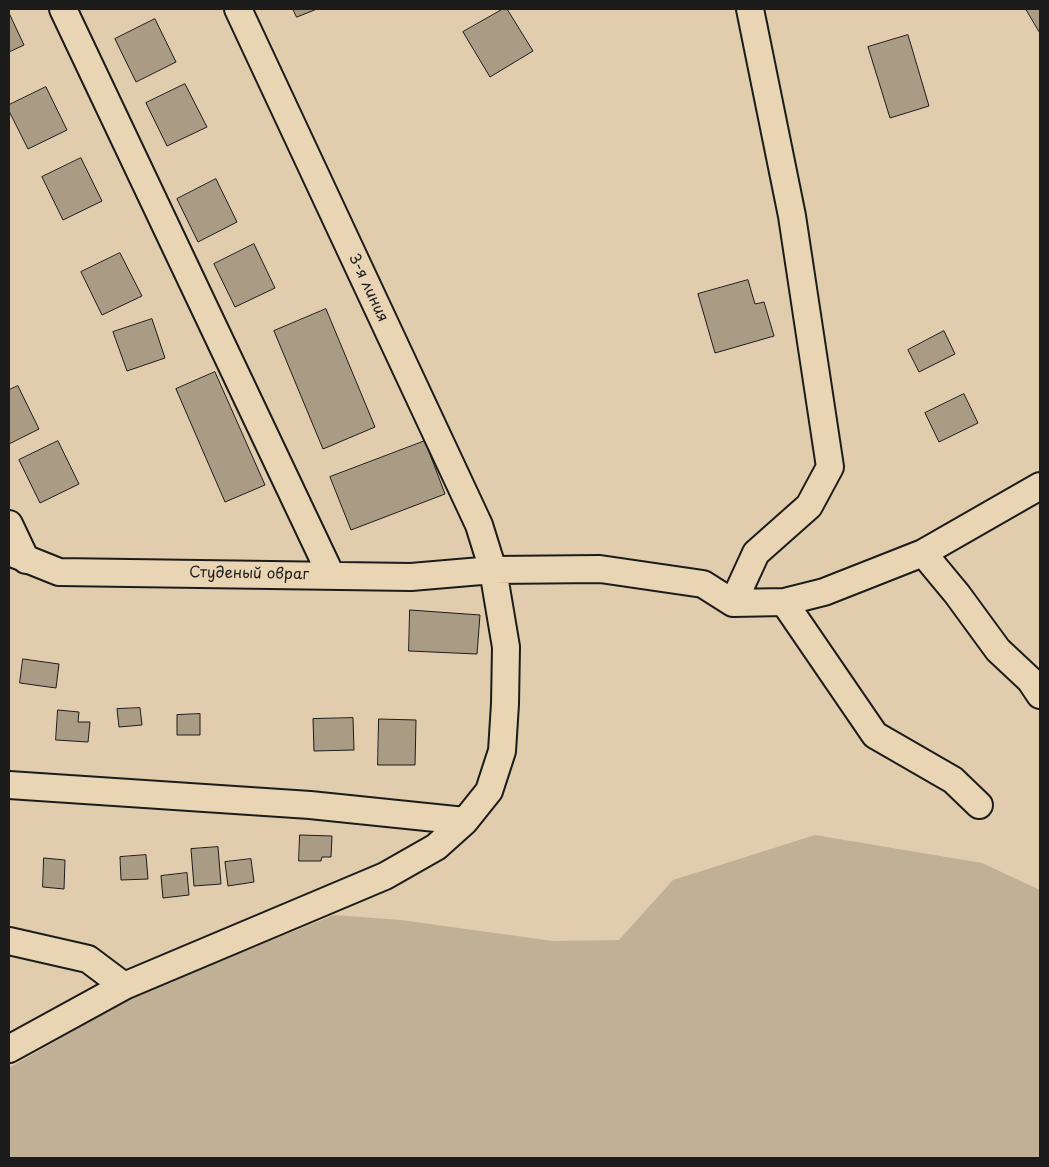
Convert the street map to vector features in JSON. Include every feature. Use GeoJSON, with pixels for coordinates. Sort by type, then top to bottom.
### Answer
{"type":"FeatureCollection","features":[{"type":"Feature","properties":{"kind":"street"},"geometry":{"type":"LineString","coordinates":[[63,9],[331,575]]}},
{"type":"Feature","properties":{"kind":"street","name":"3-я линия"},"geometry":{"type":"LineString","coordinates":[[9,1048],[124,986],[197,953],[385,876],[436,847],[465,821],[489,791],[502,751],[506,646],[493,570],[479,525],[238,9]]}},
{"type":"Feature","properties":{"kind":"street"},"geometry":{"type":"LineString","coordinates":[[750,9],[792,216],[830,467],[809,506],[756,553],[733,603],[784,602],[824,592],[923,553],[1040,486]]}},
{"type":"Feature","properties":{"kind":"street"},"geometry":{"type":"LineString","coordinates":[[9,524],[17,556]]}},
{"type":"Feature","properties":{"kind":"street"},"geometry":{"type":"LineString","coordinates":[[923,553],[957,594],[998,650],[1030,680],[1040,695]]}},
{"type":"Feature","properties":{"kind":"street","name":"Студеный овраг"},"geometry":{"type":"LineString","coordinates":[[17,556],[59,572],[411,577],[493,570],[600,569],[703,584],[733,603]]}},
{"type":"Feature","properties":{"kind":"street"},"geometry":{"type":"LineString","coordinates":[[784,602],[875,735],[953,780],[979,806]]}},
{"type":"Feature","properties":{"kind":"street"},"geometry":{"type":"LineString","coordinates":[[9,785],[310,805],[465,821]]}},
{"type":"Feature","properties":{"kind":"street"},"geometry":{"type":"LineString","coordinates":[[9,941],[88,959],[124,986]]}},
{"type":"Feature","properties":{"kind":"shaded area"},"geometry":{"type":"Polygon","coordinates":[[[815,835],[982,863],[1040,890],[1040,1158],[9,1158],[9,1068],[132,997],[334,915],[401,920],[553,941],[619,940],[673,880],[815,835]]]}},
{"type":"Feature","properties":{"kind":"building"},"geometry":{"type":"Polygon","coordinates":[[[293,9],[317,9],[297,17],[293,9]]]}},
{"type":"Feature","properties":{"kind":"building"},"geometry":{"type":"Polygon","coordinates":[[[503,9],[507,9],[533,51],[490,77],[463,32],[503,9]]]}},
{"type":"Feature","properties":{"kind":"building"},"geometry":{"type":"Polygon","coordinates":[[[1026,9],[1040,9],[1040,33],[1026,9]]]}},
{"type":"Feature","properties":{"kind":"building"},"geometry":{"type":"Polygon","coordinates":[[[9,13],[24,45],[9,52],[9,13]]]}},
{"type":"Feature","properties":{"kind":"building"},"geometry":{"type":"Polygon","coordinates":[[[155,19],[176,62],[136,82],[115,39],[155,19]]]}},
{"type":"Feature","properties":{"kind":"building"},"geometry":{"type":"Polygon","coordinates":[[[908,35],[929,106],[890,118],[868,47],[908,35]]]}},
{"type":"Feature","properties":{"kind":"building"},"geometry":{"type":"Polygon","coordinates":[[[185,84],[207,127],[167,146],[146,103],[185,84]]]}},
{"type":"Feature","properties":{"kind":"building"},"geometry":{"type":"Polygon","coordinates":[[[46,87],[67,130],[28,149],[9,111],[9,105],[46,87]]]}},
{"type":"Feature","properties":{"kind":"building"},"geometry":{"type":"Polygon","coordinates":[[[81,158],[102,201],[63,220],[42,177],[81,158]]]}},
{"type":"Feature","properties":{"kind":"building"},"geometry":{"type":"Polygon","coordinates":[[[216,179],[237,222],[198,242],[177,199],[216,179]]]}},
{"type":"Feature","properties":{"kind":"building"},"geometry":{"type":"Polygon","coordinates":[[[254,244],[275,288],[235,307],[214,264],[254,244]]]}},
{"type":"Feature","properties":{"kind":"building"},"geometry":{"type":"Polygon","coordinates":[[[120,253],[142,296],[102,315],[81,272],[120,253]]]}},
{"type":"Feature","properties":{"kind":"building"},"geometry":{"type":"Polygon","coordinates":[[[748,280],[755,304],[764,302],[774,336],[715,353],[698,294],[748,280]]]}},
{"type":"Feature","properties":{"kind":"building"},"geometry":{"type":"Polygon","coordinates":[[[326,309],[375,427],[323,449],[274,331],[326,309]]]}},
{"type":"Feature","properties":{"kind":"building"},"geometry":{"type":"Polygon","coordinates":[[[152,319],[165,358],[127,371],[113,332],[152,319]]]}},
{"type":"Feature","properties":{"kind":"building"},"geometry":{"type":"Polygon","coordinates":[[[944,331],[955,354],[919,372],[908,350],[944,331]]]}},
{"type":"Feature","properties":{"kind":"building"},"geometry":{"type":"Polygon","coordinates":[[[215,372],[265,485],[225,502],[176,389],[215,372]]]}},
{"type":"Feature","properties":{"kind":"building"},"geometry":{"type":"Polygon","coordinates":[[[18,386],[39,429],[9,444],[9,390],[18,386]]]}},
{"type":"Feature","properties":{"kind":"building"},"geometry":{"type":"Polygon","coordinates":[[[964,394],[978,423],[939,442],[925,413],[964,394]]]}},
{"type":"Feature","properties":{"kind":"building"},"geometry":{"type":"Polygon","coordinates":[[[58,441],[79,484],[40,503],[19,460],[58,441]]]}},
{"type":"Feature","properties":{"kind":"building"},"geometry":{"type":"Polygon","coordinates":[[[425,441],[445,494],[351,530],[330,477],[425,441]]]}},
{"type":"Feature","properties":{"kind":"building"},"geometry":{"type":"Polygon","coordinates":[[[410,610],[480,615],[477,654],[409,651],[410,610]]]}},
{"type":"Feature","properties":{"kind":"building"},"geometry":{"type":"Polygon","coordinates":[[[23,659],[59,664],[56,688],[20,683],[23,659]]]}},
{"type":"Feature","properties":{"kind":"building"},"geometry":{"type":"Polygon","coordinates":[[[140,708],[142,725],[119,727],[117,709],[140,708]]]}},
{"type":"Feature","properties":{"kind":"building"},"geometry":{"type":"Polygon","coordinates":[[[58,710],[79,712],[78,722],[90,722],[88,742],[56,740],[58,710]]]}},
{"type":"Feature","properties":{"kind":"building"},"geometry":{"type":"Polygon","coordinates":[[[200,714],[200,735],[177,735],[177,715],[200,714]]]}},
{"type":"Feature","properties":{"kind":"building"},"geometry":{"type":"Polygon","coordinates":[[[353,718],[354,750],[314,751],[313,719],[353,718]]]}},
{"type":"Feature","properties":{"kind":"building"},"geometry":{"type":"Polygon","coordinates":[[[379,719],[416,720],[415,765],[378,765],[379,719]]]}},
{"type":"Feature","properties":{"kind":"building"},"geometry":{"type":"Polygon","coordinates":[[[300,835],[332,836],[331,857],[322,857],[321,861],[299,861],[300,835]]]}},
{"type":"Feature","properties":{"kind":"building"},"geometry":{"type":"Polygon","coordinates":[[[218,847],[221,884],[194,886],[191,849],[218,847]]]}},
{"type":"Feature","properties":{"kind":"building"},"geometry":{"type":"Polygon","coordinates":[[[146,855],[148,879],[121,880],[120,857],[146,855]]]}},
{"type":"Feature","properties":{"kind":"building"},"geometry":{"type":"Polygon","coordinates":[[[44,858],[65,860],[64,889],[43,887],[44,858]]]}},
{"type":"Feature","properties":{"kind":"building"},"geometry":{"type":"Polygon","coordinates":[[[251,859],[254,882],[228,886],[225,862],[251,859]]]}},
{"type":"Feature","properties":{"kind":"building"},"geometry":{"type":"Polygon","coordinates":[[[187,873],[189,895],[163,898],[161,876],[187,873]]]}}]}
